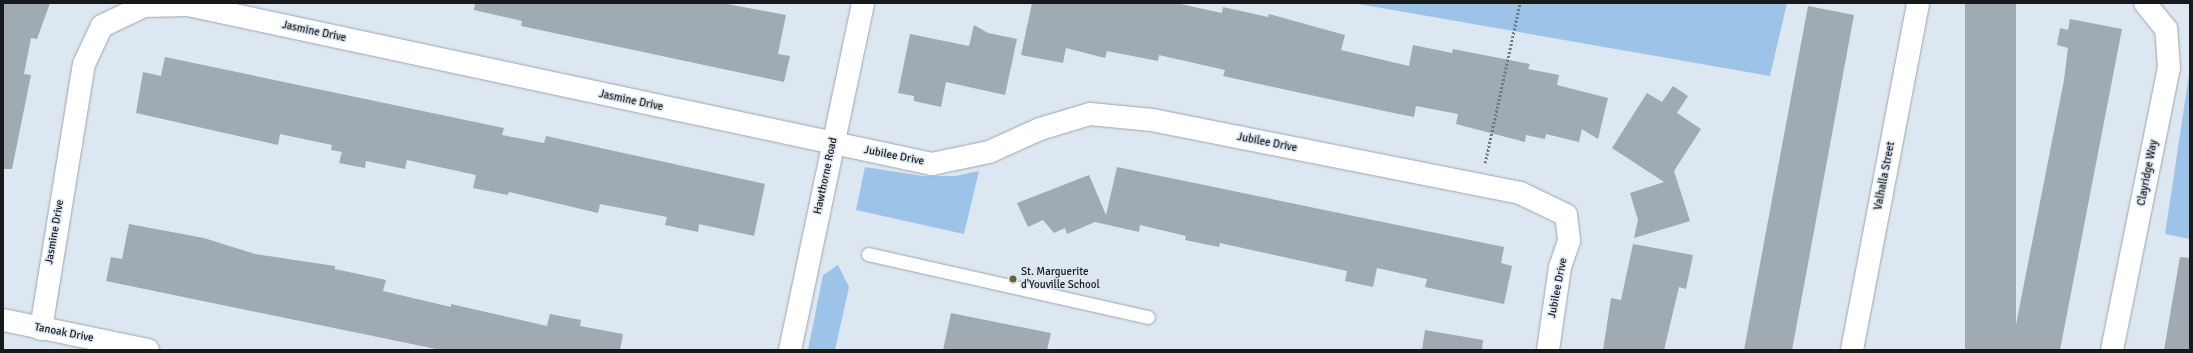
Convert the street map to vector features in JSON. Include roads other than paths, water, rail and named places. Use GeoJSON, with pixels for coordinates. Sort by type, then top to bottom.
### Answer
{"type":"FeatureCollection","features":[{"type":"Feature","properties":{"kind":"street","name":"Hawthorne Road"},"geometry":{"type":"LineString","coordinates":[[790,350],[863,3]]}},
{"type":"Feature","properties":{"kind":"street","name":"Valhalla Street"},"geometry":{"type":"LineString","coordinates":[[1852,350],[1918,3]]}},
{"type":"Feature","properties":{"kind":"street","name":"Clayridge Way"},"geometry":{"type":"LineString","coordinates":[[2112,350],[2170,68],[2166,29],[2145,3]]}},
{"type":"Feature","properties":{"kind":"street","name":"Jasmine Drive"},"geometry":{"type":"LineString","coordinates":[[41,329],[84,64],[102,26],[144,6],[188,5],[833,144]]}},
{"type":"Feature","properties":{"kind":"street","name":"Jubilee Drive"},"geometry":{"type":"LineString","coordinates":[[833,144],[932,164],[989,152],[1040,129],[1090,114],[1152,120],[1520,193],[1566,215],[1569,241],[1560,267],[1548,350]]}},
{"type":"Feature","properties":{"kind":"street","name":"Tanoak Drive"},"geometry":{"type":"LineString","coordinates":[[3,320],[148,350]]}},
{"type":"Feature","properties":{"kind":"lane"},"geometry":{"type":"LineString","coordinates":[[868,254],[1148,317]]}},
{"type":"Feature","properties":{"kind":"place","name":"St. Marguerite d'Youville School"},"geometry":{"type":"Point","coordinates":[1013,279]}}]}
